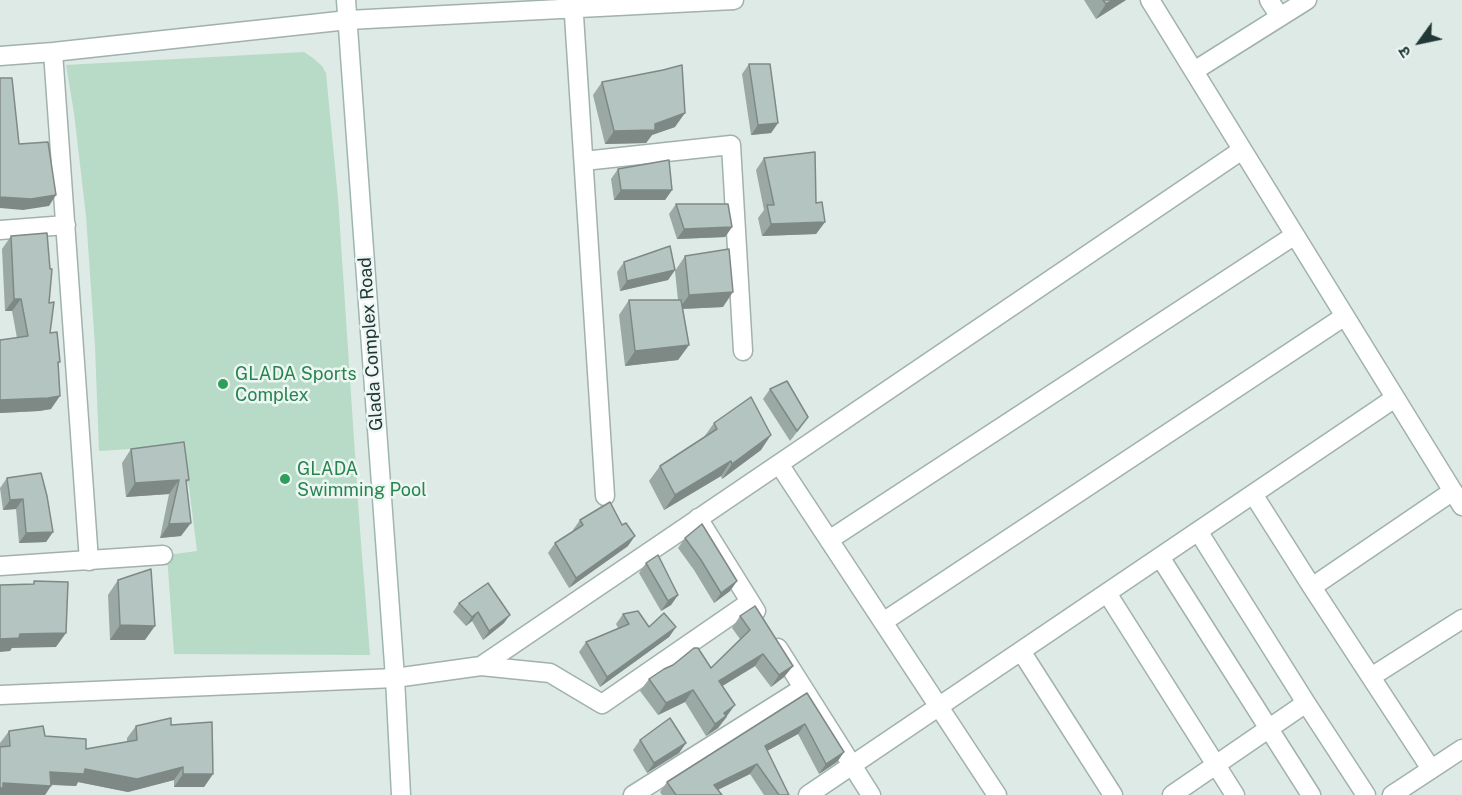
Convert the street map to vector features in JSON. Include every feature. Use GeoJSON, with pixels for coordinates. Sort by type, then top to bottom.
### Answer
{"type":"FeatureCollection","features":[{"type":"Feature","properties":{"kind":"street","name":"Glada Complex Road"},"geometry":{"type":"LineString","coordinates":[[346,0],[395,678],[401,795]]}},
{"type":"Feature","properties":{"kind":"street"},"geometry":{"type":"LineString","coordinates":[[0,56],[348,20],[574,4],[734,0]]}},
{"type":"Feature","properties":{"kind":"street"},"geometry":{"type":"LineString","coordinates":[[1150,0],[1458,499],[1312,587]]}},
{"type":"Feature","properties":{"kind":"street"},"geometry":{"type":"LineString","coordinates":[[1269,0],[1280,17]]}},
{"type":"Feature","properties":{"kind":"street"},"geometry":{"type":"LineString","coordinates":[[1194,71],[1307,0]]}},
{"type":"Feature","properties":{"kind":"street"},"geometry":{"type":"LineString","coordinates":[[574,4],[604,496]]}},
{"type":"Feature","properties":{"kind":"street"},"geometry":{"type":"LineString","coordinates":[[53,52],[89,561]]}},
{"type":"Feature","properties":{"kind":"street"},"geometry":{"type":"LineString","coordinates":[[584,161],[731,145],[743,351]]}},
{"type":"Feature","properties":{"kind":"street"},"geometry":{"type":"LineString","coordinates":[[481,666],[1242,150]]}},
{"type":"Feature","properties":{"kind":"street"},"geometry":{"type":"LineString","coordinates":[[0,230],[66,225]]}},
{"type":"Feature","properties":{"kind":"street"},"geometry":{"type":"LineString","coordinates":[[829,540],[1295,235]]}},
{"type":"Feature","properties":{"kind":"street"},"geometry":{"type":"LineString","coordinates":[[883,622],[1345,316]]}},
{"type":"Feature","properties":{"kind":"street"},"geometry":{"type":"LineString","coordinates":[[808,795],[1395,398]]}},
{"type":"Feature","properties":{"kind":"street"},"geometry":{"type":"LineString","coordinates":[[778,464],[997,795]]}},
{"type":"Feature","properties":{"kind":"street"},"geometry":{"type":"LineString","coordinates":[[1253,494],[1431,769]]}},
{"type":"Feature","properties":{"kind":"street"},"geometry":{"type":"LineString","coordinates":[[699,518],[871,795]]}},
{"type":"Feature","properties":{"kind":"street"},"geometry":{"type":"LineString","coordinates":[[1198,531],[1366,795]]}},
{"type":"Feature","properties":{"kind":"street"},"geometry":{"type":"LineString","coordinates":[[0,567],[163,555]]}},
{"type":"Feature","properties":{"kind":"street"},"geometry":{"type":"LineString","coordinates":[[1160,557],[1311,795]]}},
{"type":"Feature","properties":{"kind":"street"},"geometry":{"type":"LineString","coordinates":[[1107,593],[1235,795]]}},
{"type":"Feature","properties":{"kind":"street"},"geometry":{"type":"LineString","coordinates":[[0,695],[395,678],[481,666],[550,672],[602,704],[750,602]]}},
{"type":"Feature","properties":{"kind":"street"},"geometry":{"type":"LineString","coordinates":[[1371,677],[1462,619]]}},
{"type":"Feature","properties":{"kind":"street"},"geometry":{"type":"LineString","coordinates":[[1021,651],[1113,795]]}},
{"type":"Feature","properties":{"kind":"street"},"geometry":{"type":"LineString","coordinates":[[637,794],[803,688]]}},
{"type":"Feature","properties":{"kind":"street"},"geometry":{"type":"LineString","coordinates":[[1172,795],[1306,703]]}},
{"type":"Feature","properties":{"kind":"street"},"geometry":{"type":"LineString","coordinates":[[1392,795],[1462,749]]}},
{"type":"Feature","properties":{"kind":"green space","name":"GLADA Sports Complex"},"geometry":{"type":"Polygon","coordinates":[[[304,52],[322,66],[326,73],[338,198],[370,655],[174,654],[167,555],[197,551],[189,487],[178,446],[99,451],[95,346],[86,216],[66,65],[304,52]]]}},
{"type":"Feature","properties":{"kind":"building"},"geometry":{"type":"Polygon","coordinates":[[[749,64],[770,64],[778,123],[758,125],[749,64]]]}},
{"type":"Feature","properties":{"kind":"building"},"geometry":{"type":"Polygon","coordinates":[[[682,65],[685,113],[655,124],[655,130],[614,131],[602,82],[682,65]]]}},
{"type":"Feature","properties":{"kind":"building"},"geometry":{"type":"Polygon","coordinates":[[[0,78],[12,78],[19,144],[48,142],[56,195],[31,199],[0,197],[0,78]]]}},
{"type":"Feature","properties":{"kind":"building"},"geometry":{"type":"Polygon","coordinates":[[[815,152],[816,203],[822,202],[825,222],[771,224],[767,205],[774,205],[764,158],[815,152]]]}},
{"type":"Feature","properties":{"kind":"building"},"geometry":{"type":"Polygon","coordinates":[[[669,160],[672,190],[621,190],[618,169],[669,160]]]}},
{"type":"Feature","properties":{"kind":"building"},"geometry":{"type":"Polygon","coordinates":[[[676,204],[728,204],[732,227],[684,229],[676,204]]]}},
{"type":"Feature","properties":{"kind":"building"},"geometry":{"type":"Polygon","coordinates":[[[47,233],[50,269],[52,269],[49,303],[54,302],[50,333],[57,332],[60,396],[0,400],[0,340],[28,336],[21,299],[14,299],[11,236],[47,233]]]}},
{"type":"Feature","properties":{"kind":"building"},"geometry":{"type":"Polygon","coordinates":[[[670,246],[675,270],[627,281],[624,262],[670,246]]]}},
{"type":"Feature","properties":{"kind":"building"},"geometry":{"type":"Polygon","coordinates":[[[729,249],[733,292],[689,295],[685,256],[729,249]]]}},
{"type":"Feature","properties":{"kind":"building"},"geometry":{"type":"Polygon","coordinates":[[[629,300],[681,300],[689,345],[635,351],[629,300]]]}},
{"type":"Feature","properties":{"kind":"building"},"geometry":{"type":"Polygon","coordinates":[[[787,381],[808,417],[797,431],[770,389],[787,381]]]}},
{"type":"Feature","properties":{"kind":"building"},"geometry":{"type":"Polygon","coordinates":[[[751,397],[771,435],[732,464],[731,461],[675,495],[660,466],[717,429],[714,423],[751,397]]]}},
{"type":"Feature","properties":{"kind":"building"},"geometry":{"type":"Polygon","coordinates":[[[184,442],[191,523],[169,524],[179,480],[135,483],[131,449],[184,442]]]}},
{"type":"Feature","properties":{"kind":"building"},"geometry":{"type":"Polygon","coordinates":[[[41,473],[53,532],[26,533],[23,499],[10,500],[7,478],[41,473]]]}},
{"type":"Feature","properties":{"kind":"building"},"geometry":{"type":"Polygon","coordinates":[[[610,502],[622,525],[626,523],[635,536],[576,578],[555,543],[583,525],[580,520],[610,502]]]}},
{"type":"Feature","properties":{"kind":"building"},"geometry":{"type":"Polygon","coordinates":[[[702,524],[737,581],[721,593],[685,538],[702,524]]]}},
{"type":"Feature","properties":{"kind":"building"},"geometry":{"type":"Polygon","coordinates":[[[658,555],[678,595],[668,601],[646,563],[658,555]]]}},
{"type":"Feature","properties":{"kind":"building"},"geometry":{"type":"Polygon","coordinates":[[[151,569],[155,626],[120,625],[118,580],[151,569]]]}},
{"type":"Feature","properties":{"kind":"building"},"geometry":{"type":"Polygon","coordinates":[[[34,581],[68,582],[66,633],[20,634],[19,638],[0,639],[0,585],[34,584],[34,581]]]}},
{"type":"Feature","properties":{"kind":"building"},"geometry":{"type":"Polygon","coordinates":[[[488,583],[510,615],[489,631],[478,612],[472,617],[459,603],[488,583]]]}},
{"type":"Feature","properties":{"kind":"building"},"geometry":{"type":"Polygon","coordinates":[[[755,606],[793,666],[779,675],[763,654],[719,681],[735,705],[715,724],[693,690],[666,703],[649,679],[673,665],[694,648],[698,648],[711,668],[750,630],[740,616],[755,606]]]}},
{"type":"Feature","properties":{"kind":"building"},"geometry":{"type":"Polygon","coordinates":[[[638,611],[649,627],[664,613],[676,627],[607,677],[586,642],[629,624],[623,614],[638,611]]]}},
{"type":"Feature","properties":{"kind":"building"},"geometry":{"type":"Polygon","coordinates":[[[807,693],[844,752],[826,764],[805,724],[765,746],[789,795],[779,795],[757,764],[714,785],[722,795],[676,795],[667,782],[807,693]]]}},
{"type":"Feature","properties":{"kind":"building"},"geometry":{"type":"Polygon","coordinates":[[[171,718],[171,725],[212,722],[213,774],[183,774],[183,767],[137,779],[85,769],[84,774],[50,772],[51,786],[3,783],[3,788],[0,788],[0,747],[10,746],[9,731],[43,726],[45,736],[86,739],[86,749],[137,740],[136,726],[171,718]]]}},
{"type":"Feature","properties":{"kind":"building"},"geometry":{"type":"Polygon","coordinates":[[[670,718],[686,743],[654,763],[640,740],[670,718]]]}},
{"type":"Feature","properties":{"kind":"place","name":"GLADA Sports Complex"},"geometry":{"type":"Point","coordinates":[223,384]}},
{"type":"Feature","properties":{"kind":"place","name":"GLADA Swimming Pool"},"geometry":{"type":"Point","coordinates":[285,479]}}]}
